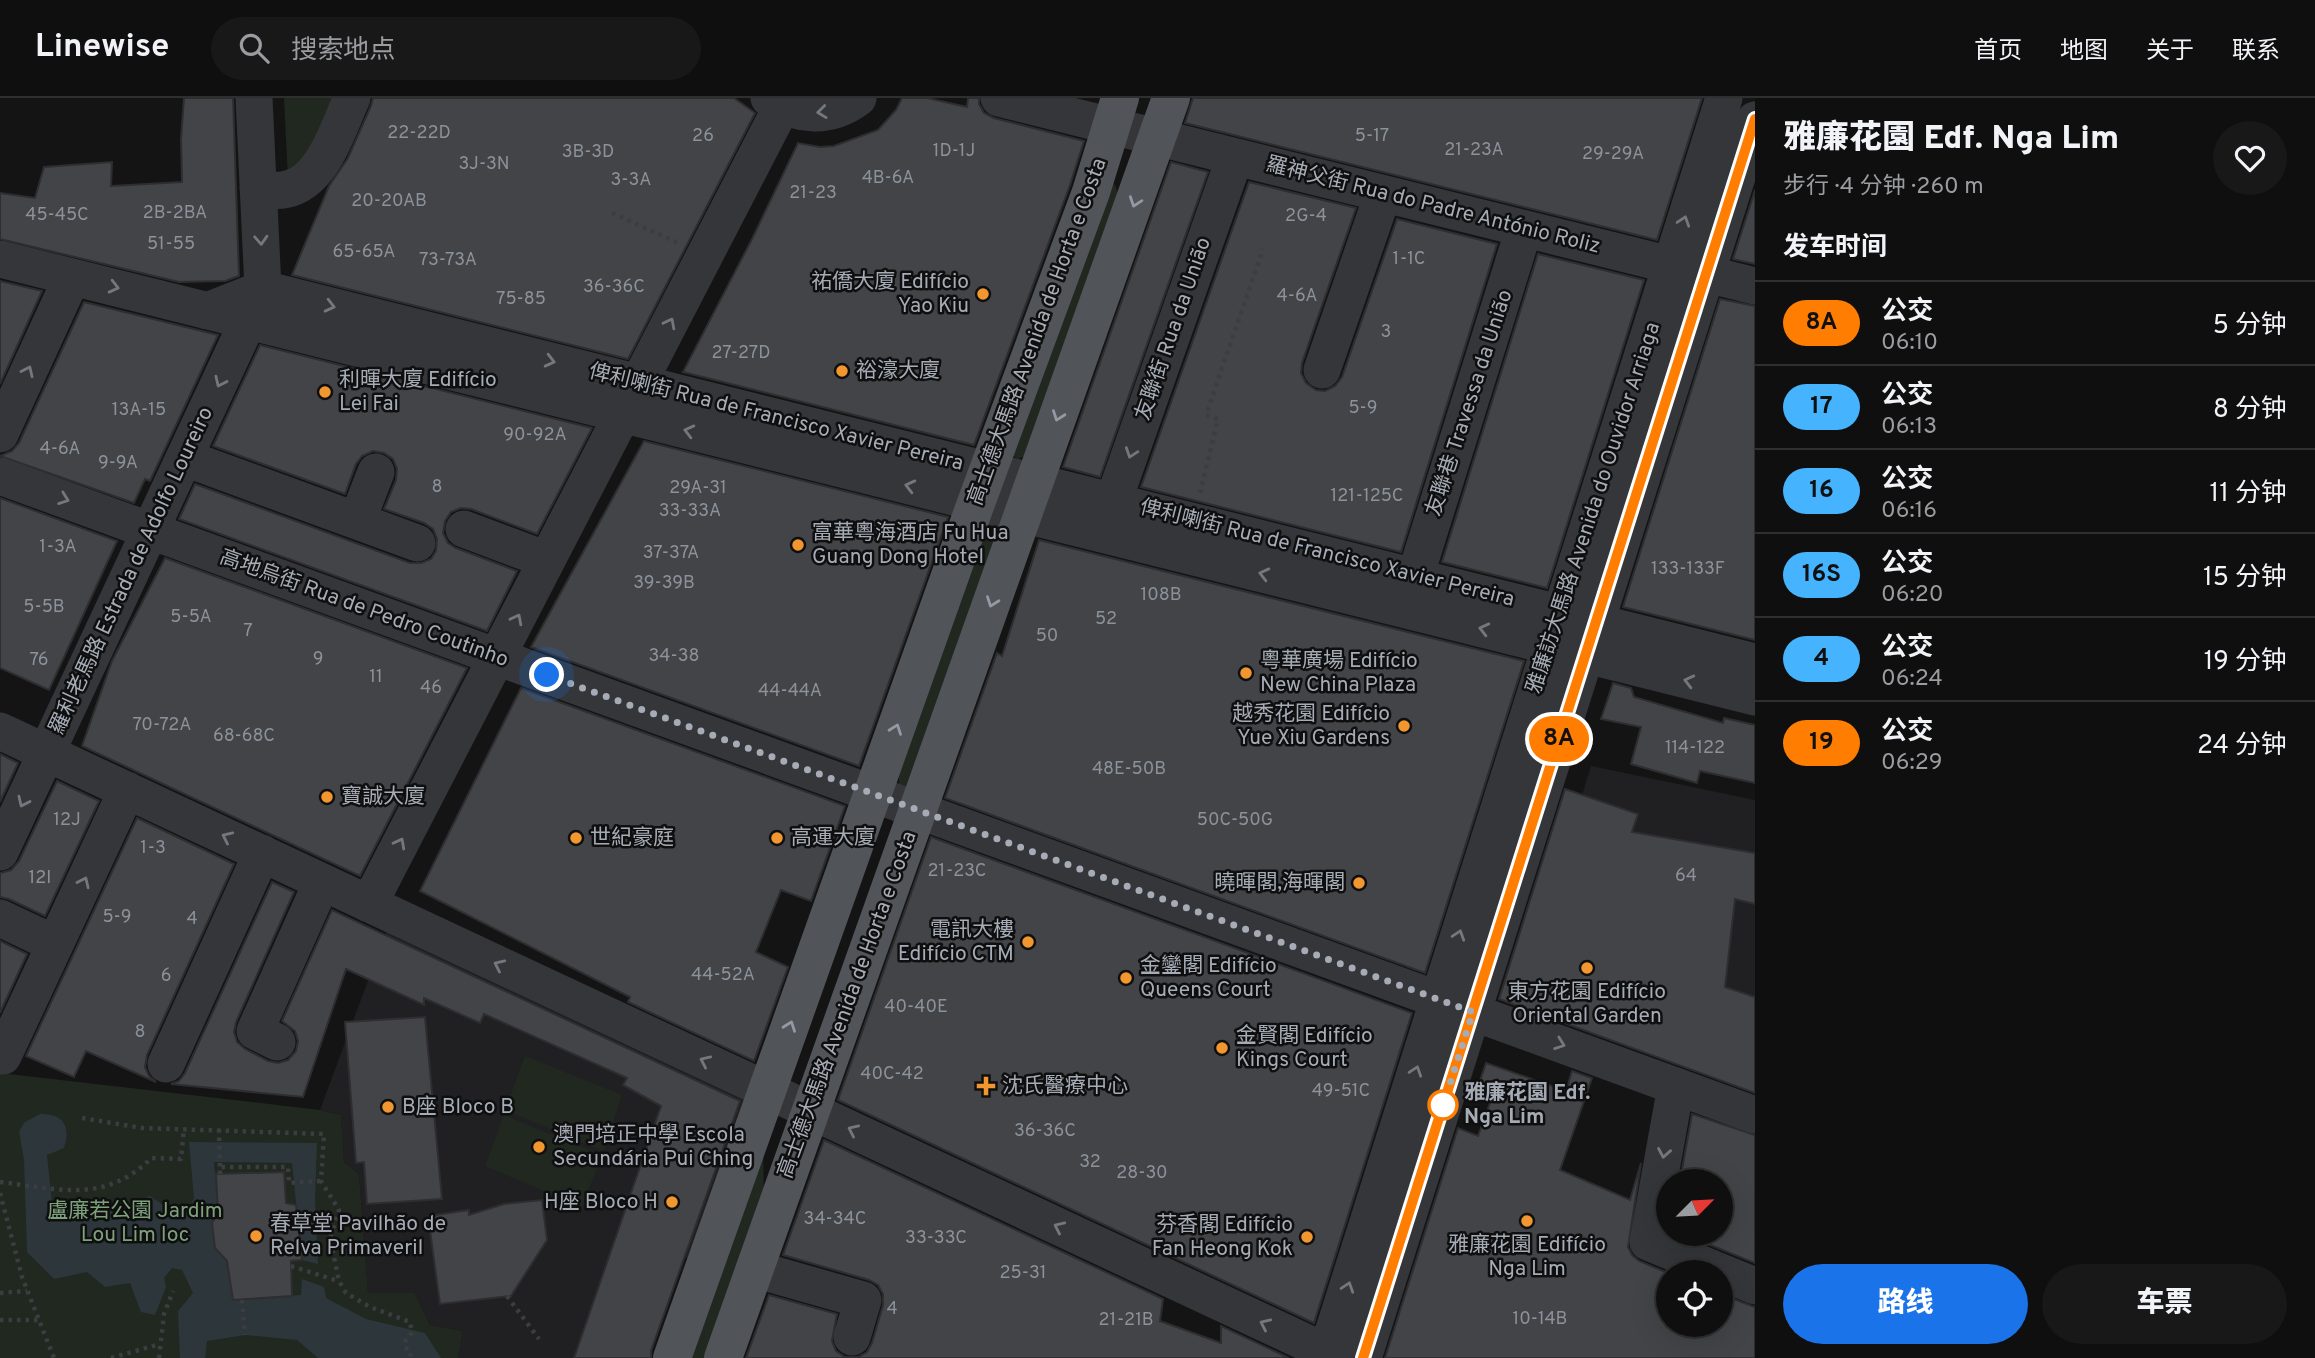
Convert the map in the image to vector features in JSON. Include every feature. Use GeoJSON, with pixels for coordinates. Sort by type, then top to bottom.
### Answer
{"type":"FeatureCollection","features":[{"type":"Feature","properties":{"kind":"main road","name":"高士德大馬路 Avenida de Horta e Costa"},"geometry":{"type":"LineString","coordinates":[[723,1358],[1171,98]]}},
{"type":"Feature","properties":{"kind":"main road","name":"高士德大馬路 Avenida de Horta e Costa"},"geometry":{"type":"LineString","coordinates":[[672,1358],[982,486],[1091,192],[1115,112]]}},
{"type":"Feature","properties":{"kind":"main road"},"geometry":{"type":"LineString","coordinates":[[697,1358],[772,1152],[772,1121],[767,1090]]}},
{"type":"Feature","properties":{"kind":"street"},"geometry":{"type":"LineString","coordinates":[[0,259],[207,310],[256,305],[258,188],[254,98]]}},
{"type":"Feature","properties":{"kind":"street"},"geometry":{"type":"LineString","coordinates":[[258,188],[281,190],[294,187],[313,175],[324,160],[352,98]]}},
{"type":"Feature","properties":{"kind":"street"},"geometry":{"type":"LineString","coordinates":[[369,904],[631,399],[704,255],[776,102],[801,113],[824,113],[847,106],[858,98]]}},
{"type":"Feature","properties":{"kind":"street","name":"羅神父街 Rua do Padre António Roliz"},"geometry":{"type":"LineString","coordinates":[[999,98],[1115,112],[1157,138],[1755,286]]}},
{"type":"Feature","properties":{"kind":"street","name":"雅廉訪大馬路 Avenida do Ouvidor Arriaga"},"geometry":{"type":"LineString","coordinates":[[1330,1356],[1439,1000],[1724,98]]}},
{"type":"Feature","properties":{"kind":"street","name":"雅廉訪大馬路 Avenida do Ouvidor Arriaga"},"geometry":{"type":"LineString","coordinates":[[1363,1358],[1755,120]]}},
{"type":"Feature","properties":{"kind":"street","name":"友聯街 Rua da União"},"geometry":{"type":"LineString","coordinates":[[1113,502],[1235,157]]}},
{"type":"Feature","properties":{"kind":"street"},"geometry":{"type":"LineString","coordinates":[[1322,370],[1383,194]]}},
{"type":"Feature","properties":{"kind":"street","name":"友聯巷 Travessa da União"},"geometry":{"type":"LineString","coordinates":[[1415,577],[1524,229]]}},
{"type":"Feature","properties":{"kind":"street"},"geometry":{"type":"LineString","coordinates":[[0,433],[72,277]]}},
{"type":"Feature","properties":{"kind":"street","name":"俾利喇街 Rua de Francisco Xavier Pereira"},"geometry":{"type":"LineString","coordinates":[[256,305],[1556,630],[1591,638],[1755,662]]}},
{"type":"Feature","properties":{"kind":"street","name":"羅利老馬路 Estrada de Adolfo Loureiro"},"geometry":{"type":"LineString","coordinates":[[0,852],[256,305]]}},
{"type":"Feature","properties":{"kind":"street"},"geometry":{"type":"LineString","coordinates":[[185,458],[417,543]]}},
{"type":"Feature","properties":{"kind":"street"},"geometry":{"type":"LineString","coordinates":[[358,521],[376,472]]}},
{"type":"Feature","properties":{"kind":"street","name":"高地烏街 Rua de Pedro Coutinho"},"geometry":{"type":"LineString","coordinates":[[0,476],[1755,1115]]}},
{"type":"Feature","properties":{"kind":"street","name":"俾利喇街 Rua de Francisco Xavier Pereira"},"geometry":{"type":"LineString","coordinates":[[1029,498],[1113,502],[1415,577],[1556,630]]}},
{"type":"Feature","properties":{"kind":"street"},"geometry":{"type":"LineString","coordinates":[[464,528],[547,560]]}},
{"type":"Feature","properties":{"kind":"street","name":"俾利喇街 Rua de Francisco Xavier Pereira"},"geometry":{"type":"LineString","coordinates":[[1591,638],[1755,697]]}},
{"type":"Feature","properties":{"kind":"street"},"geometry":{"type":"LineString","coordinates":[[0,731],[1330,1356]]}},
{"type":"Feature","properties":{"kind":"street"},"geometry":{"type":"LineString","coordinates":[[3,1056],[127,790]]}},
{"type":"Feature","properties":{"kind":"street"},"geometry":{"type":"LineString","coordinates":[[166,1064],[262,853]]}},
{"type":"Feature","properties":{"kind":"street"},"geometry":{"type":"LineString","coordinates":[[277,1042],[255,1031],[322,882]]}},
{"type":"Feature","properties":{"kind":"street"},"geometry":{"type":"LineString","coordinates":[[0,918],[55,944]]}},
{"type":"Feature","properties":{"kind":"street"},"geometry":{"type":"LineString","coordinates":[[1676,1086],[1648,1242],[1755,1286]]}},
{"type":"Feature","properties":{"kind":"street"},"geometry":{"type":"LineString","coordinates":[[754,1269],[863,1300],[852,1337]]}},
{"type":"Feature","properties":{"kind":"path"},"geometry":{"type":"LineString","coordinates":[[612,213],[704,255]]}},
{"type":"Feature","properties":{"kind":"path"},"geometry":{"type":"LineString","coordinates":[[1193,522],[1218,419],[1206,415],[1263,249]]}},
{"type":"Feature","properties":{"kind":"path"},"geometry":{"type":"LineString","coordinates":[[82,1118],[142,1128],[324,1134],[321,1181],[339,1210],[330,1238],[338,1281],[346,1293],[370,1307],[410,1322],[412,1333],[406,1339],[405,1348],[411,1352],[410,1358]]}},
{"type":"Feature","properties":{"kind":"path"},"geometry":{"type":"LineString","coordinates":[[0,1182],[92,1190],[116,1184],[136,1173],[151,1158],[181,1159],[184,1128]]}},
{"type":"Feature","properties":{"kind":"path"},"geometry":{"type":"LineString","coordinates":[[219,1129],[220,1174]]}},
{"type":"Feature","properties":{"kind":"path"},"geometry":{"type":"LineString","coordinates":[[220,1167],[288,1167],[289,1183],[321,1181]]}},
{"type":"Feature","properties":{"kind":"path"},"geometry":{"type":"LineString","coordinates":[[0,1193],[27,1291],[54,1358]]}},
{"type":"Feature","properties":{"kind":"path"},"geometry":{"type":"LineString","coordinates":[[291,1266],[338,1281]]}},
{"type":"Feature","properties":{"kind":"path"},"geometry":{"type":"LineString","coordinates":[[0,1293],[27,1291]]}},
{"type":"Feature","properties":{"kind":"path"},"geometry":{"type":"LineString","coordinates":[[159,1358],[164,1314],[173,1291]]}},
{"type":"Feature","properties":{"kind":"path"},"geometry":{"type":"LineString","coordinates":[[507,1296],[539,1339]]}},
{"type":"Feature","properties":{"kind":"path"},"geometry":{"type":"LineString","coordinates":[[243,1300],[246,1335]]}},
{"type":"Feature","properties":{"kind":"path"},"geometry":{"type":"LineString","coordinates":[[0,1320],[39,1320]]}},
{"type":"Feature","properties":{"kind":"path"},"geometry":{"type":"LineString","coordinates":[[111,1358],[160,1344]]}},
{"type":"Feature","properties":{"kind":"shaded area"},"geometry":{"type":"Polygon","coordinates":[[[1591,766],[1755,800],[1755,997],[1595,944],[1638,814],[1582,795],[1591,766]]]}},
{"type":"Feature","properties":{"kind":"shaded area","name":"澳門培正中學 Escola Secundária Pui Ching"},"geometry":{"type":"Polygon","coordinates":[[[392,916],[758,1089],[695,1262],[659,1245],[586,1358],[458,1358],[463,1331],[430,1325],[415,1293],[368,1293],[359,1174],[344,1162],[341,1115],[320,1110],[392,916]]]}},
{"type":"Feature","properties":{"kind":"shaded area"},"geometry":{"type":"Polygon","coordinates":[[[40,1114],[60,1119],[67,1133],[64,1148],[47,1155],[53,1212],[134,1203],[150,1196],[168,1208],[186,1213],[194,1198],[189,1142],[317,1143],[315,1200],[318,1264],[302,1260],[292,1163],[214,1162],[218,1212],[212,1224],[215,1248],[227,1261],[233,1300],[301,1295],[302,1279],[324,1287],[326,1298],[366,1319],[425,1333],[441,1358],[318,1358],[297,1340],[245,1335],[207,1341],[205,1358],[180,1358],[178,1311],[193,1293],[182,1270],[172,1268],[164,1278],[166,1287],[155,1315],[141,1312],[130,1283],[105,1287],[87,1272],[54,1279],[27,1252],[24,1160],[19,1131],[25,1122],[40,1114]]]}},
{"type":"Feature","properties":{"kind":"green space"},"geometry":{"type":"Polygon","coordinates":[[[284,98],[339,98],[312,156],[288,179],[284,98]]]}},
{"type":"Feature","properties":{"kind":"green space"},"geometry":{"type":"Polygon","coordinates":[[[1111,183],[1115,185],[1119,197],[1025,456],[1018,459],[1012,455],[1111,183]]]}},
{"type":"Feature","properties":{"kind":"green space"},"geometry":{"type":"Polygon","coordinates":[[[989,529],[995,530],[998,536],[914,786],[899,788],[899,775],[983,533],[989,529]]]}},
{"type":"Feature","properties":{"kind":"green space"},"geometry":{"type":"Polygon","coordinates":[[[525,1056],[622,1095],[603,1151],[505,1110],[525,1056]]]}},
{"type":"Feature","properties":{"kind":"green space","name":"盧廉若公園 Jardim Lou Lim Ioc"},"geometry":{"type":"Polygon","coordinates":[[[0,1073],[320,1110],[341,1115],[344,1162],[359,1174],[368,1293],[415,1293],[430,1325],[463,1331],[458,1358],[0,1358],[0,1073]]]}},
{"type":"Feature","properties":{"kind":"green space"},"geometry":{"type":"Polygon","coordinates":[[[504,1115],[602,1155],[582,1207],[485,1166],[504,1115]]]}},
{"type":"Feature","properties":{"kind":"green space"},"geometry":{"type":"Polygon","coordinates":[[[763,1130],[764,1218],[712,1358],[681,1358],[763,1130]]]}},
{"type":"Feature","properties":{"kind":"building"},"geometry":{"type":"Polygon","coordinates":[[[184,98],[233,98],[239,276],[225,281],[179,282],[0,239],[0,193],[35,198],[44,167],[112,162],[111,186],[182,182],[184,98]]]}},
{"type":"Feature","properties":{"kind":"building"},"geometry":{"type":"Polygon","coordinates":[[[373,98],[734,98],[755,113],[628,359],[292,275],[329,186],[348,158],[373,98]]]}},
{"type":"Feature","properties":{"kind":"building"},"geometry":{"type":"Polygon","coordinates":[[[902,98],[927,98],[967,107],[968,98],[979,98],[984,113],[994,118],[1084,141],[974,445],[683,372],[798,143],[820,147],[834,146],[878,130],[896,110],[902,98]]]}},
{"type":"Feature","properties":{"kind":"building"},"geometry":{"type":"Polygon","coordinates":[[[1193,98],[1702,98],[1657,240],[1185,123],[1193,98]]]}},
{"type":"Feature","properties":{"kind":"building"},"geometry":{"type":"Polygon","coordinates":[[[1171,162],[1208,172],[1100,477],[1063,467],[1171,162]]]}},
{"type":"Feature","properties":{"kind":"building"},"geometry":{"type":"Polygon","coordinates":[[[1249,182],[1356,208],[1302,363],[1301,373],[1306,383],[1316,390],[1325,391],[1335,386],[1342,377],[1397,219],[1497,244],[1401,552],[1141,487],[1249,182]]]}},
{"type":"Feature","properties":{"kind":"building"},"geometry":{"type":"Polygon","coordinates":[[[1755,190],[1755,264],[1733,259],[1755,190]]]}},
{"type":"Feature","properties":{"kind":"building"},"geometry":{"type":"Polygon","coordinates":[[[1538,254],[1644,280],[1547,588],[1442,562],[1538,254]]]}},
{"type":"Feature","properties":{"kind":"building"},"geometry":{"type":"Polygon","coordinates":[[[0,281],[42,291],[0,384],[0,281]]]}},
{"type":"Feature","properties":{"kind":"building"},"geometry":{"type":"Polygon","coordinates":[[[1720,299],[1755,306],[1755,640],[1623,607],[1720,299]]]}},
{"type":"Feature","properties":{"kind":"building"},"geometry":{"type":"Polygon","coordinates":[[[84,302],[218,335],[150,481],[145,479],[134,503],[0,456],[12,451],[19,443],[84,302]]]}},
{"type":"Feature","properties":{"kind":"building"},"geometry":{"type":"Polygon","coordinates":[[[260,345],[592,428],[537,534],[471,509],[461,508],[451,512],[445,521],[443,533],[448,543],[517,571],[487,631],[179,519],[195,484],[410,563],[431,559],[436,551],[437,539],[433,529],[424,523],[384,509],[396,480],[397,469],[393,459],[384,453],[373,451],[362,456],[356,464],[345,494],[213,446],[260,345]]]}},
{"type":"Feature","properties":{"kind":"building"},"geometry":{"type":"Polygon","coordinates":[[[644,441],[948,517],[859,766],[531,647],[644,441]]]}},
{"type":"Feature","properties":{"kind":"building"},"geometry":{"type":"Polygon","coordinates":[[[0,498],[117,541],[49,690],[0,668],[0,498]]]}},
{"type":"Feature","properties":{"kind":"building"},"geometry":{"type":"Polygon","coordinates":[[[1039,540],[1524,661],[1425,973],[945,798],[997,653],[1002,656],[1039,540]]]}},
{"type":"Feature","properties":{"kind":"building"},"geometry":{"type":"Polygon","coordinates":[[[165,558],[467,668],[360,876],[82,746],[112,661],[165,558]]]}},
{"type":"Feature","properties":{"kind":"building"},"geometry":{"type":"Polygon","coordinates":[[[1613,683],[1631,688],[1634,697],[1723,723],[1724,718],[1755,725],[1755,783],[1700,771],[1697,783],[1631,764],[1641,727],[1601,719],[1613,683]]]}},
{"type":"Feature","properties":{"kind":"building","name":"世紀豪庭"},"geometry":{"type":"Polygon","coordinates":[[[521,688],[845,806],[811,901],[781,890],[756,952],[788,967],[754,1061],[628,1002],[630,997],[420,891],[521,688]]]}},
{"type":"Feature","properties":{"kind":"building"},"geometry":{"type":"Polygon","coordinates":[[[0,754],[18,763],[0,802],[0,754]]]}},
{"type":"Feature","properties":{"kind":"building"},"geometry":{"type":"Polygon","coordinates":[[[57,781],[99,801],[45,916],[0,897],[0,873],[11,870],[19,861],[57,781]]]}},
{"type":"Feature","properties":{"kind":"building","name":"東方花園 Edifício Oriental Garden"},"geometry":{"type":"Polygon","coordinates":[[[1565,789],[1638,814],[1632,832],[1755,853],[1755,904],[1735,899],[1725,987],[1755,997],[1755,1093],[1499,999],[1565,789]]]}},
{"type":"Feature","properties":{"kind":"building"},"geometry":{"type":"Polygon","coordinates":[[[137,818],[234,864],[147,1055],[145,1067],[156,1082],[86,1051],[74,1077],[26,1056],[137,818]]]}},
{"type":"Feature","properties":{"kind":"building"},"geometry":{"type":"Polygon","coordinates":[[[931,837],[1412,1013],[1314,1323],[838,1100],[931,837]]]}},
{"type":"Feature","properties":{"kind":"building"},"geometry":{"type":"Polygon","coordinates":[[[272,882],[294,892],[236,1022],[234,1032],[237,1042],[245,1049],[268,1061],[278,1063],[288,1060],[296,1051],[298,1041],[295,1031],[282,1021],[332,910],[740,1101],[651,1351],[651,1358],[574,1358],[661,1106],[623,1085],[627,1078],[484,1014],[480,1023],[424,998],[424,1005],[346,969],[303,1097],[171,1084],[179,1081],[185,1073],[272,882]]]}},
{"type":"Feature","properties":{"kind":"building"},"geometry":{"type":"Polygon","coordinates":[[[0,941],[27,954],[0,1013],[0,941]]]}},
{"type":"Feature","properties":{"kind":"building","name":"B座 Bloco B"},"geometry":{"type":"Polygon","coordinates":[[[425,1017],[442,1199],[367,1204],[364,1162],[356,1163],[345,1022],[425,1017]]]}},
{"type":"Feature","properties":{"kind":"building"},"geometry":{"type":"Polygon","coordinates":[[[1486,1063],[1566,1091],[1572,1071],[1592,1078],[1560,1170],[1630,1200],[1641,1163],[1628,1247],[1639,1261],[1656,1268],[1656,1337],[1733,1337],[1733,1299],[1755,1307],[1755,1358],[1385,1358],[1458,1128],[1478,1136],[1495,1089],[1479,1084],[1486,1063]]]}},
{"type":"Feature","properties":{"kind":"building"},"geometry":{"type":"Polygon","coordinates":[[[1692,1114],[1755,1135],[1755,1263],[1713,1246],[1733,1246],[1733,1169],[1682,1169],[1692,1114]]]}},
{"type":"Feature","properties":{"kind":"building"},"geometry":{"type":"Polygon","coordinates":[[[824,1140],[1163,1299],[1160,1321],[1221,1343],[1221,1326],[1289,1358],[746,1358],[769,1295],[837,1314],[832,1341],[836,1351],[845,1357],[858,1357],[867,1352],[872,1343],[883,1305],[883,1294],[878,1285],[783,1255],[824,1140]]]}},
{"type":"Feature","properties":{"kind":"building","name":"春草堂 Pavilhão de Relva Primaveril"},"geometry":{"type":"Polygon","coordinates":[[[284,1172],[286,1203],[296,1205],[302,1260],[291,1261],[292,1296],[233,1300],[227,1261],[215,1248],[212,1223],[218,1212],[216,1174],[284,1172]]]}},
{"type":"Feature","properties":{"kind":"building"},"geometry":{"type":"Polygon","coordinates":[[[542,1200],[547,1240],[511,1296],[440,1304],[428,1216],[469,1210],[469,1215],[504,1204],[542,1200]]]}},
{"type":"Feature","properties":{"kind":"bus line","name":"8A"},"geometry":{"type":"LineString","coordinates":[[1363,1358],[1755,119]]}},
{"type":"Feature","properties":{"kind":"place","name":"祐僑大廈 Edifício Yao Kiu"},"geometry":{"type":"Point","coordinates":[983,294]}},
{"type":"Feature","properties":{"kind":"place","name":"裕濠大廈"},"geometry":{"type":"Point","coordinates":[842,371]}},
{"type":"Feature","properties":{"kind":"place","name":"利暉大廈 Edifício Lei Fai"},"geometry":{"type":"Point","coordinates":[325,392]}},
{"type":"Feature","properties":{"kind":"place","name":"富華粵海酒店 Fu Hua Guang Dong Hotel"},"geometry":{"type":"Point","coordinates":[798,545]}},
{"type":"Feature","properties":{"kind":"place","name":"粵華廣場 Edifício New China Plaza"},"geometry":{"type":"Point","coordinates":[1246,673]}},
{"type":"Feature","properties":{"kind":"place","name":"越秀花園 Edifício Yue Xiu Gardens"},"geometry":{"type":"Point","coordinates":[1404,726]}},
{"type":"Feature","properties":{"kind":"place","name":"寶誠大廈"},"geometry":{"type":"Point","coordinates":[327,797]}},
{"type":"Feature","properties":{"kind":"place","name":"世紀豪庭"},"geometry":{"type":"Point","coordinates":[576,838]}},
{"type":"Feature","properties":{"kind":"place","name":"高運大廈"},"geometry":{"type":"Point","coordinates":[777,838]}},
{"type":"Feature","properties":{"kind":"place","name":"曉暉閣,海暉閣"},"geometry":{"type":"Point","coordinates":[1359,883]}},
{"type":"Feature","properties":{"kind":"place","name":"電訊大樓 Edifício CTM"},"geometry":{"type":"Point","coordinates":[1028,942]}},
{"type":"Feature","properties":{"kind":"place","name":"東方花園 Edifício Oriental Garden"},"geometry":{"type":"Point","coordinates":[1587,968]}},
{"type":"Feature","properties":{"kind":"place","name":"金鑾閣 Edifício Queens Court"},"geometry":{"type":"Point","coordinates":[1126,978]}},
{"type":"Feature","properties":{"kind":"place","name":"金賢閣 Edifício Kings Court"},"geometry":{"type":"Point","coordinates":[1222,1048]}},
{"type":"Feature","properties":{"kind":"place","name":"沈氏醫療中心"},"geometry":{"type":"Point","coordinates":[986,1086]}},
{"type":"Feature","properties":{"kind":"place","name":"雅廉花園 Edf. Nga Lim"},"geometry":{"type":"Point","coordinates":[1443,1105]}},
{"type":"Feature","properties":{"kind":"place","name":"B座 Bloco B"},"geometry":{"type":"Point","coordinates":[388,1107]}},
{"type":"Feature","properties":{"kind":"place","name":"澳門培正中學 Escola Secundária Pui Ching"},"geometry":{"type":"Point","coordinates":[539,1147]}},
{"type":"Feature","properties":{"kind":"place","name":"H座 Bloco H"},"geometry":{"type":"Point","coordinates":[672,1202]}},
{"type":"Feature","properties":{"kind":"place","name":"雅廉花園 Edifício Nga Lim"},"geometry":{"type":"Point","coordinates":[1527,1221]}},
{"type":"Feature","properties":{"kind":"place","name":"春草堂 Pavilhão de Relva Primaveril"},"geometry":{"type":"Point","coordinates":[256,1236]}},
{"type":"Feature","properties":{"kind":"place","name":"芬香閣 Edifício Fan Heong Kok"},"geometry":{"type":"Point","coordinates":[1307,1237]}},
{"type":"Feature","properties":{"kind":"route"},"geometry":{"type":"LineString","coordinates":[[547,675],[1473,1012],[1443,1105]]}}]}
